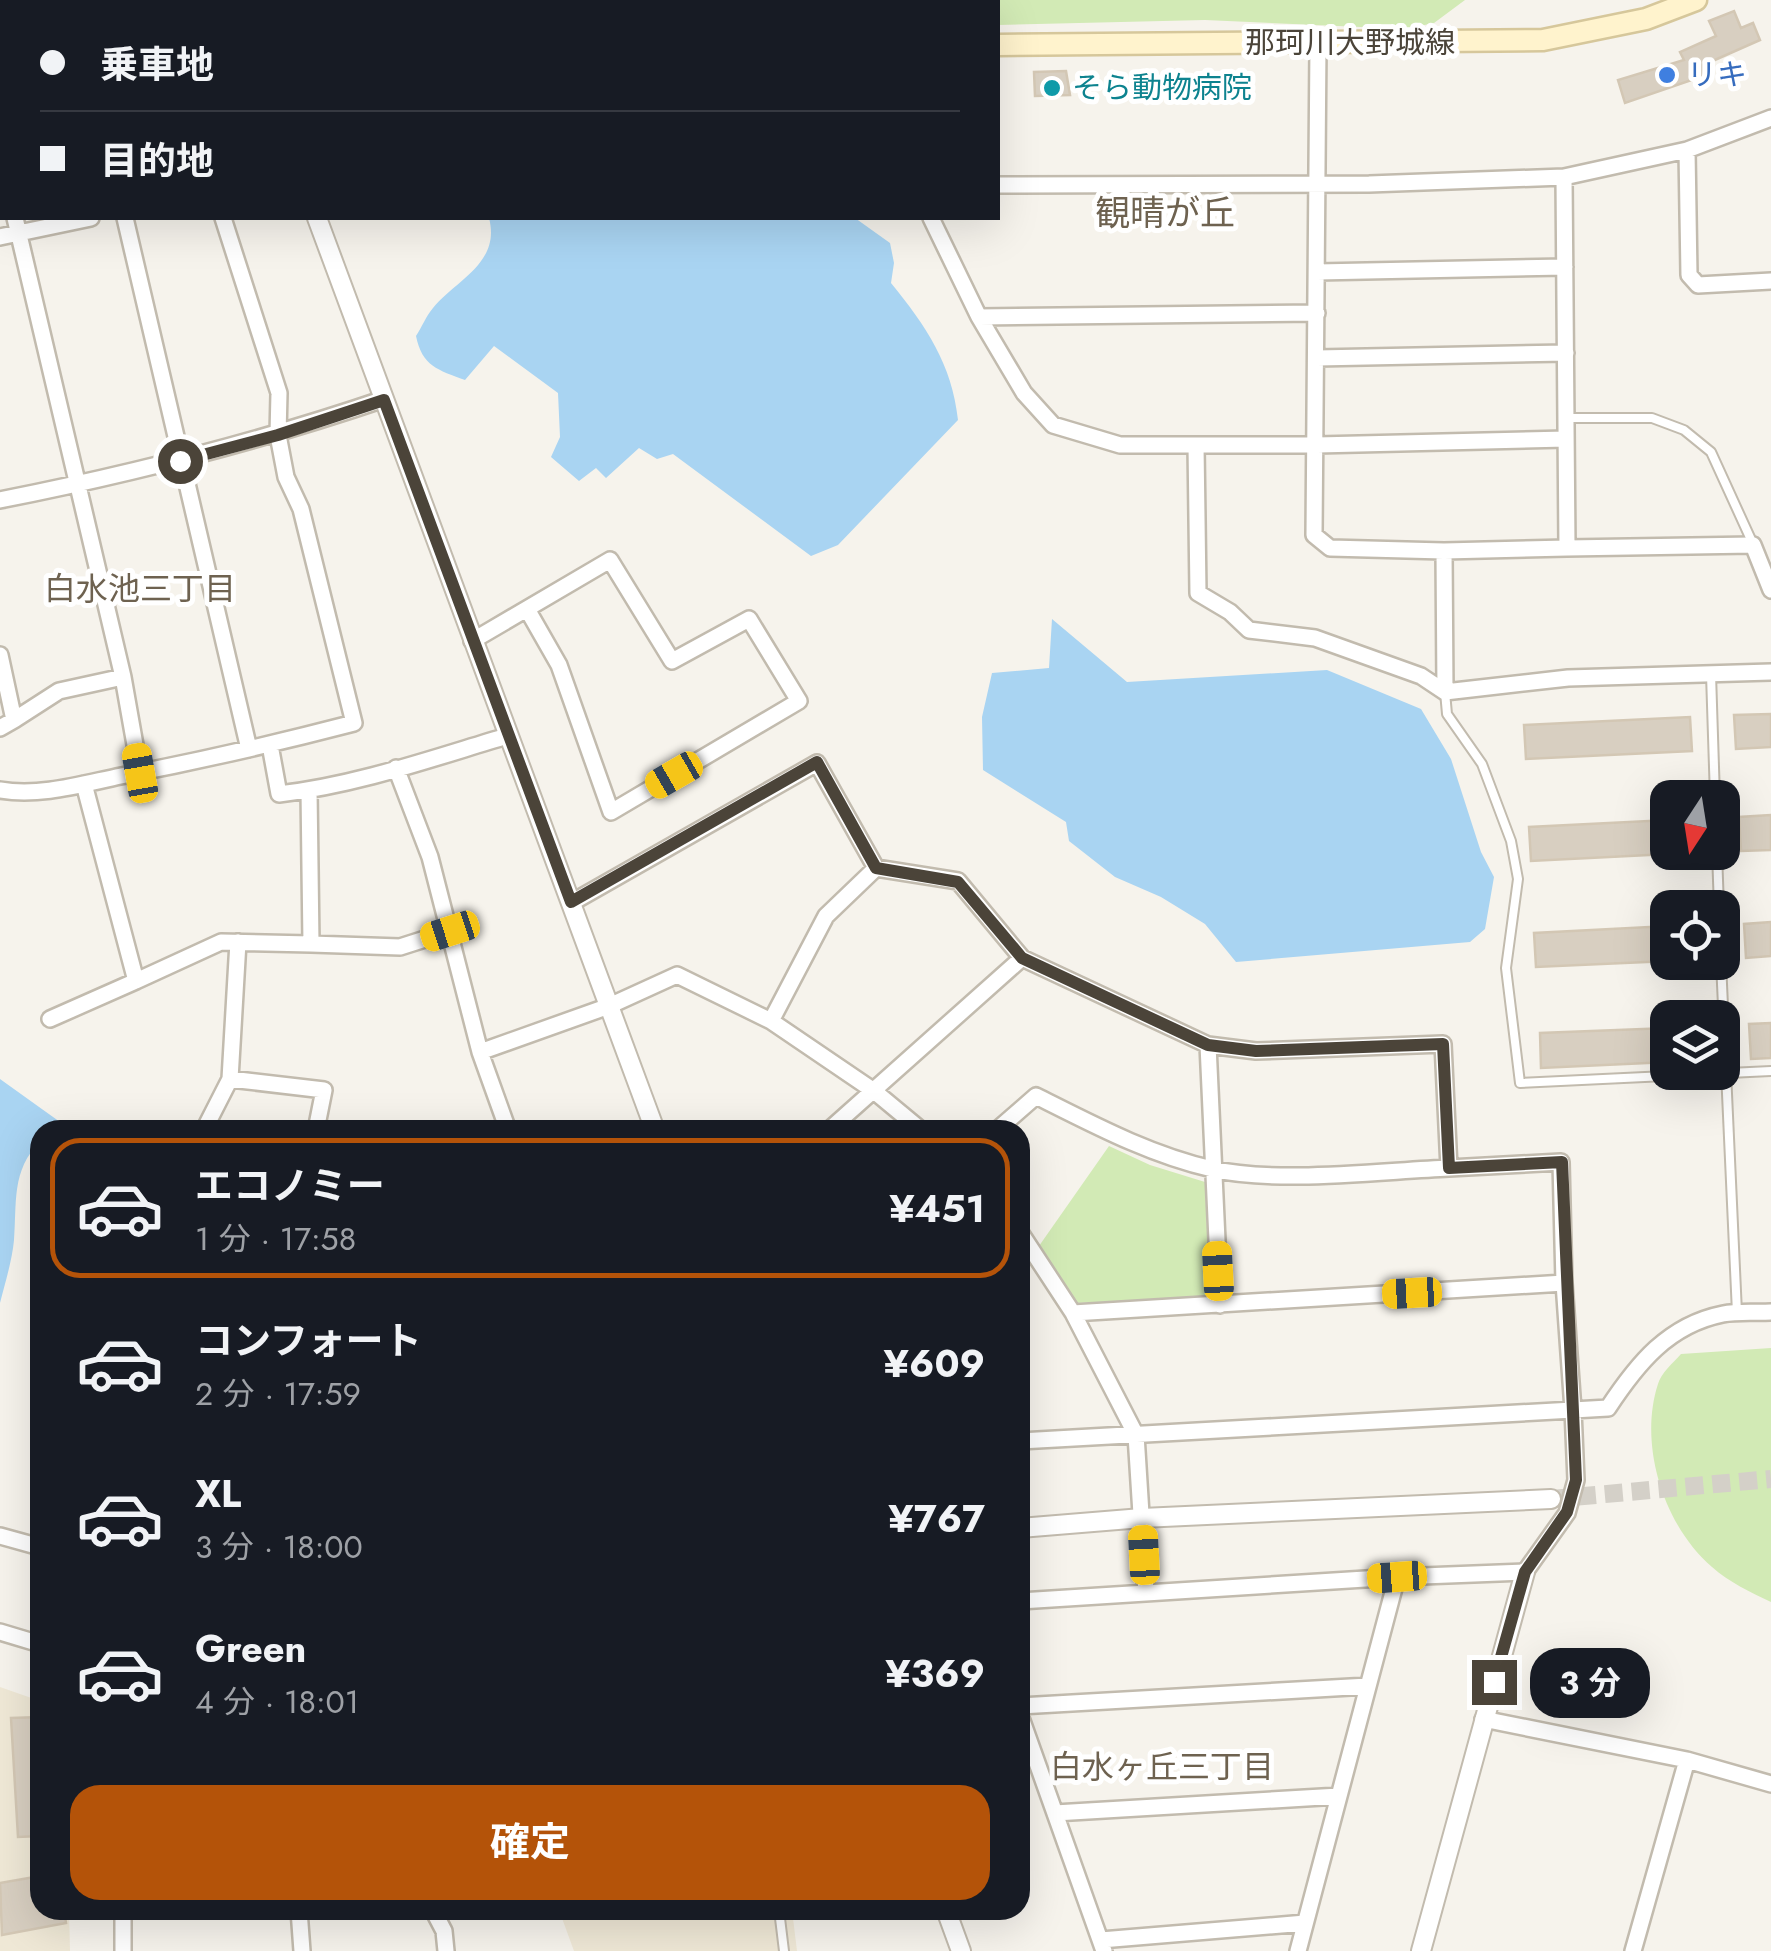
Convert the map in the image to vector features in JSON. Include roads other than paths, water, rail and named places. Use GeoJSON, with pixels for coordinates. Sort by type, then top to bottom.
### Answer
{"type":"FeatureCollection","features":[{"type":"Feature","properties":{"kind":"main road","name":"那珂川大野城線"},"geometry":{"type":"LineString","coordinates":[[1000,45],[1543,40],[1646,19],[1696,0]]}},
{"type":"Feature","properties":{"kind":"street"},"geometry":{"type":"LineString","coordinates":[[1318,44],[1314,535],[1330,548],[1753,545],[1771,590]]}},
{"type":"Feature","properties":{"kind":"street"},"geometry":{"type":"LineString","coordinates":[[1000,186],[1564,177],[1687,150],[1771,118]]}},
{"type":"Feature","properties":{"kind":"street"},"geometry":{"type":"LineString","coordinates":[[1687,150],[1690,275],[1698,285],[1771,281]]}},
{"type":"Feature","properties":{"kind":"street"},"geometry":{"type":"LineString","coordinates":[[1564,177],[1567,548]]}},
{"type":"Feature","properties":{"kind":"street"},"geometry":{"type":"LineString","coordinates":[[0,237],[17,225],[70,220]]}},
{"type":"Feature","properties":{"kind":"street"},"geometry":{"type":"LineString","coordinates":[[125,220],[249,748]]}},
{"type":"Feature","properties":{"kind":"street"},"geometry":{"type":"LineString","coordinates":[[0,790],[22,794],[84,784],[354,723],[301,509],[286,477],[278,435],[280,393],[224,220]]}},
{"type":"Feature","properties":{"kind":"street"},"geometry":{"type":"LineString","coordinates":[[317,220],[652,1120]]}},
{"type":"Feature","properties":{"kind":"street"},"geometry":{"type":"LineString","coordinates":[[932,220],[980,317],[1024,393],[1053,425],[1120,445],[1317,446],[1566,439]]}},
{"type":"Feature","properties":{"kind":"street"},"geometry":{"type":"LineString","coordinates":[[17,225],[122,677],[140,773]]}},
{"type":"Feature","properties":{"kind":"street"},"geometry":{"type":"LineString","coordinates":[[1317,272],[1565,268]]}},
{"type":"Feature","properties":{"kind":"street"},"geometry":{"type":"LineString","coordinates":[[980,317],[1317,313]]}},
{"type":"Feature","properties":{"kind":"street"},"geometry":{"type":"LineString","coordinates":[[1317,358],[1566,353]]}},
{"type":"Feature","properties":{"kind":"street"},"geometry":{"type":"LineString","coordinates":[[0,500],[180,461],[278,435],[384,400]]}},
{"type":"Feature","properties":{"kind":"street"},"geometry":{"type":"LineString","coordinates":[[1196,445],[1198,593],[1230,612],[1249,630],[1315,638],[1420,676],[1445,692],[1568,678],[1771,672]]}},
{"type":"Feature","properties":{"kind":"street"},"geometry":{"type":"LineString","coordinates":[[1444,550],[1445,692]]}},
{"type":"Feature","properties":{"kind":"street"},"geometry":{"type":"LineString","coordinates":[[472,641],[527,608],[610,560],[672,661],[749,619],[799,701],[612,812],[559,664],[527,608]]}},
{"type":"Feature","properties":{"kind":"street"},"geometry":{"type":"LineString","coordinates":[[0,655],[7,724],[59,691],[122,677]]}},
{"type":"Feature","properties":{"kind":"street"},"geometry":{"type":"LineString","coordinates":[[270,745],[279,794],[396,768],[507,736]]}},
{"type":"Feature","properties":{"kind":"street"},"geometry":{"type":"LineString","coordinates":[[571,902],[817,762],[876,868]]}},
{"type":"Feature","properties":{"kind":"street"},"geometry":{"type":"LineString","coordinates":[[396,768],[430,857],[480,1052],[504,1120]]}},
{"type":"Feature","properties":{"kind":"street"},"geometry":{"type":"LineString","coordinates":[[84,784],[136,980]]}},
{"type":"Feature","properties":{"kind":"street"},"geometry":{"type":"LineString","coordinates":[[309,790],[311,944]]}},
{"type":"Feature","properties":{"kind":"street"},"geometry":{"type":"LineString","coordinates":[[876,868],[958,882],[1022,958],[1208,1045],[1256,1051],[1443,1044],[1449,1168]]}},
{"type":"Feature","properties":{"kind":"street"},"geometry":{"type":"LineString","coordinates":[[771,1021],[826,916],[876,868]]}},
{"type":"Feature","properties":{"kind":"street"},"geometry":{"type":"LineString","coordinates":[[50,1019],[221,942],[400,947],[450,931]]}},
{"type":"Feature","properties":{"kind":"street"},"geometry":{"type":"LineString","coordinates":[[209,1120],[230,1079],[238,942]]}},
{"type":"Feature","properties":{"kind":"street"},"geometry":{"type":"LineString","coordinates":[[841,1120],[1022,958]]}},
{"type":"Feature","properties":{"kind":"street"},"geometry":{"type":"LineString","coordinates":[[480,1052],[609,1006],[676,975],[771,1021],[909,1120]]}},
{"type":"Feature","properties":{"kind":"street"},"geometry":{"type":"LineString","coordinates":[[1208,1045],[1220,1305]]}},
{"type":"Feature","properties":{"kind":"street"},"geometry":{"type":"LineString","coordinates":[[230,1079],[324,1090],[318,1120]]}},
{"type":"Feature","properties":{"kind":"street"},"geometry":{"type":"LineString","coordinates":[[1008,1120],[1036,1096],[1118,1138],[1212,1169],[1263,1176],[1562,1162],[1564,1284],[1576,1480],[1567,1512],[1525,1572],[1420,1951]]}},
{"type":"Feature","properties":{"kind":"street"},"geometry":{"type":"LineString","coordinates":[[1030,1247],[1074,1313],[1136,1435],[1146,1593]]}},
{"type":"Feature","properties":{"kind":"street"},"geometry":{"type":"LineString","coordinates":[[1074,1313],[1564,1284]]}},
{"type":"Feature","properties":{"kind":"street"},"geometry":{"type":"LineString","coordinates":[[1030,1440],[1608,1408],[1637,1364],[1672,1334],[1722,1314],[1771,1312]]}},
{"type":"Feature","properties":{"kind":"street"},"geometry":{"type":"LineString","coordinates":[[1030,1527],[1142,1518],[1550,1499]]}},
{"type":"Feature","properties":{"kind":"street"},"geometry":{"type":"LineString","coordinates":[[0,1536],[30,1544]]}},
{"type":"Feature","properties":{"kind":"street"},"geometry":{"type":"LineString","coordinates":[[1030,1600],[1525,1572]]}},
{"type":"Feature","properties":{"kind":"street"},"geometry":{"type":"LineString","coordinates":[[1298,1951],[1397,1577]]}},
{"type":"Feature","properties":{"kind":"street"},"geometry":{"type":"LineString","coordinates":[[0,1632],[30,1641]]}},
{"type":"Feature","properties":{"kind":"street"},"geometry":{"type":"LineString","coordinates":[[1030,1705],[1368,1686]]}},
{"type":"Feature","properties":{"kind":"street"},"geometry":{"type":"LineString","coordinates":[[1483,1719],[1686,1760],[1771,1784]]}},
{"type":"Feature","properties":{"kind":"street"},"geometry":{"type":"LineString","coordinates":[[1030,1743],[1103,1946],[1305,1923]]}},
{"type":"Feature","properties":{"kind":"street"},"geometry":{"type":"LineString","coordinates":[[1633,1951],[1686,1760]]}},
{"type":"Feature","properties":{"kind":"street"},"geometry":{"type":"LineString","coordinates":[[1055,1813],[1339,1796]]}},
{"type":"Feature","properties":{"kind":"street"},"geometry":{"type":"LineString","coordinates":[[123,1920],[123,1951]]}},
{"type":"Feature","properties":{"kind":"street"},"geometry":{"type":"LineString","coordinates":[[300,1920],[302,1951]]}},
{"type":"Feature","properties":{"kind":"street"},"geometry":{"type":"LineString","coordinates":[[438,1920],[446,1951]]}},
{"type":"Feature","properties":{"kind":"street"},"geometry":{"type":"LineString","coordinates":[[950,1920],[961,1951]]}},
{"type":"Feature","properties":{"kind":"lane"},"geometry":{"type":"LineString","coordinates":[[1566,418],[1652,418],[1684,430],[1711,452],[1753,545]]}},
{"type":"Feature","properties":{"kind":"lane"},"geometry":{"type":"LineString","coordinates":[[1711,674],[1714,780]]}},
{"type":"Feature","properties":{"kind":"lane"},"geometry":{"type":"LineString","coordinates":[[1445,692],[1447,714],[1482,764],[1511,840],[1518,878],[1506,968],[1520,1083],[1650,1078]]}},
{"type":"Feature","properties":{"kind":"lane"},"geometry":{"type":"LineString","coordinates":[[1740,1074],[1771,1072]]}},
{"type":"Feature","properties":{"kind":"lane"},"geometry":{"type":"LineString","coordinates":[[1727,1090],[1737,1313]]}},
{"type":"Feature","properties":{"kind":"lane"},"geometry":{"type":"LineString","coordinates":[[780,1920],[784,1951]]}},
{"type":"Feature","properties":{"kind":"water"},"geometry":{"type":"Polygon","coordinates":[[[489,220],[858,220],[890,243],[894,263],[891,283],[943,363],[958,420],[838,545],[811,556],[673,454],[657,459],[639,448],[606,478],[596,468],[579,481],[551,457],[560,437],[558,393],[494,346],[465,380],[433,366],[419,346],[416,336],[431,311],[483,259],[491,234],[489,220]]]}},
{"type":"Feature","properties":{"kind":"water"},"geometry":{"type":"Polygon","coordinates":[[[1052,619],[1127,682],[1327,670],[1421,709],[1451,759],[1481,852],[1494,877],[1485,929],[1470,942],[1236,962],[1205,924],[1161,897],[1115,877],[1069,841],[1066,822],[983,770],[982,717],[992,673],[1049,668],[1052,619]]]}},
{"type":"Feature","properties":{"kind":"water"},"geometry":{"type":"Polygon","coordinates":[[[0,1079],[57,1120],[30,1120],[30,1155],[20,1176],[13,1248],[0,1303],[0,1079]]]}},
{"type":"Feature","properties":{"kind":"tunnel"},"geometry":{"type":"LineString","coordinates":[[1551,1499],[1771,1479]]}},
{"type":"Feature","properties":{"kind":"place","name":"リキ"},"geometry":{"type":"Point","coordinates":[1667,75]}},
{"type":"Feature","properties":{"kind":"place","name":"そら動物病院"},"geometry":{"type":"Point","coordinates":[1052,88]}},
{"type":"Feature","properties":{"kind":"district","name":"観晴が丘"},"geometry":{"type":"Point","coordinates":[1165,213]}},
{"type":"Feature","properties":{"kind":"district","name":"白水池三丁目"},"geometry":{"type":"Point","coordinates":[140,589]}},
{"type":"Feature","properties":{"kind":"district","name":"白水ヶ丘三丁目"},"geometry":{"type":"Point","coordinates":[1162,1767]}}]}
